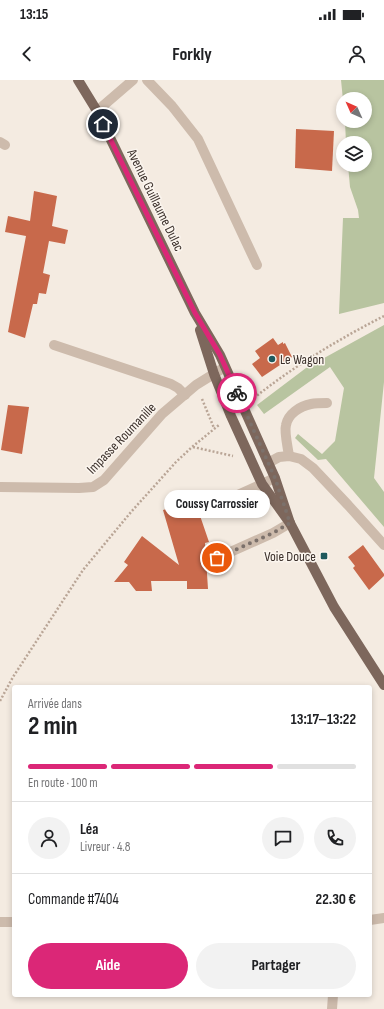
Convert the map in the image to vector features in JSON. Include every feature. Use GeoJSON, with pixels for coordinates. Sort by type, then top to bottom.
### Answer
{"type":"FeatureCollection","features":[{"type":"Feature","properties":{"kind":"main road","name":"Avenue Guillaume Dulac"},"geometry":{"type":"LineString","coordinates":[[78,80],[97,111],[195,313],[220,355],[275,478],[290,523]]}},
{"type":"Feature","properties":{"kind":"main road","name":"Avenue Guillaume Dulac"},"geometry":{"type":"LineString","coordinates":[[195,313],[214,374],[231,416],[262,484],[290,523],[334,607],[384,685]]}},
{"type":"Feature","properties":{"kind":"street"},"geometry":{"type":"LineString","coordinates":[[97,111],[133,80]]}},
{"type":"Feature","properties":{"kind":"street"},"geometry":{"type":"LineString","coordinates":[[147,80],[172,106],[198,139],[257,265]]}},
{"type":"Feature","properties":{"kind":"street"},"geometry":{"type":"LineString","coordinates":[[54,345],[171,384],[185,395]]}},
{"type":"Feature","properties":{"kind":"street","name":"Impasse Roumanille"},"geometry":{"type":"LineString","coordinates":[[0,487],[93,487],[104,480],[162,414],[196,385],[225,367]]}},
{"type":"Feature","properties":{"kind":"street"},"geometry":{"type":"LineString","coordinates":[[289,456],[286,425],[291,414],[310,404],[326,403]]}},
{"type":"Feature","properties":{"kind":"street"},"geometry":{"type":"LineString","coordinates":[[268,463],[279,457],[289,456],[300,459],[313,468],[384,545]]}},
{"type":"Feature","properties":{"kind":"street"},"geometry":{"type":"LineString","coordinates":[[209,508],[275,478]]}},
{"type":"Feature","properties":{"kind":"street"},"geometry":{"type":"LineString","coordinates":[[217,558],[273,533],[290,523]]}},
{"type":"Feature","properties":{"kind":"street"},"geometry":{"type":"LineString","coordinates":[[372,920],[384,918]]}},
{"type":"Feature","properties":{"kind":"street"},"geometry":{"type":"LineString","coordinates":[[0,922],[12,922]]}},
{"type":"Feature","properties":{"kind":"street"},"geometry":{"type":"LineString","coordinates":[[332,1009],[333,997]]}},
{"type":"Feature","properties":{"kind":"path"},"geometry":{"type":"LineString","coordinates":[[251,400],[302,363],[356,330],[384,316]]}},
{"type":"Feature","properties":{"kind":"path"},"geometry":{"type":"LineString","coordinates":[[196,385],[214,428]]}},
{"type":"Feature","properties":{"kind":"path"},"geometry":{"type":"LineString","coordinates":[[0,701],[13,677],[83,570],[131,512],[176,462],[224,421]]}},
{"type":"Feature","properties":{"kind":"path"},"geometry":{"type":"LineString","coordinates":[[192,447],[234,457]]}},
{"type":"Feature","properties":{"kind":"green space"},"geometry":{"type":"Polygon","coordinates":[[[341,80],[384,80],[384,303],[339,314],[343,218],[359,218],[358,210],[350,187],[349,172],[372,172],[372,136],[346,136],[345,128],[372,128],[372,92],[342,92],[341,80]]]}},
{"type":"Feature","properties":{"kind":"green space"},"geometry":{"type":"Polygon","coordinates":[[[384,325],[384,382],[374,478],[384,492],[384,527],[326,459],[318,460],[295,438],[298,434],[322,454],[335,441],[344,388],[330,367],[264,414],[257,405],[306,368],[384,325]]]}},
{"type":"Feature","properties":{"kind":"building"},"geometry":{"type":"Polygon","coordinates":[[[296,129],[334,131],[332,171],[295,168],[296,129]]]}},
{"type":"Feature","properties":{"kind":"building"},"geometry":{"type":"Polygon","coordinates":[[[34,191],[57,196],[52,226],[68,230],[65,244],[49,241],[43,273],[50,275],[46,294],[39,293],[37,304],[33,304],[25,338],[8,332],[26,236],[5,232],[8,216],[30,221],[34,191]]]}},
{"type":"Feature","properties":{"kind":"building"},"geometry":{"type":"Polygon","coordinates":[[[273,338],[278,345],[283,342],[283,344],[285,343],[292,357],[262,377],[252,364],[260,358],[255,351],[273,338]]]}},
{"type":"Feature","properties":{"kind":"building"},"geometry":{"type":"Polygon","coordinates":[[[8,405],[29,407],[22,454],[1,450],[8,405]]]}},
{"type":"Feature","properties":{"kind":"building"},"geometry":{"type":"Polygon","coordinates":[[[195,501],[209,542],[205,543],[208,589],[187,589],[187,581],[151,581],[152,591],[136,591],[129,582],[114,582],[128,565],[124,562],[142,536],[179,565],[163,510],[195,501]]]}},
{"type":"Feature","properties":{"kind":"building"},"geometry":{"type":"Polygon","coordinates":[[[363,545],[384,574],[384,576],[369,590],[353,568],[355,566],[348,557],[363,545]]]}},
{"type":"Feature","properties":{"kind":"way so far"},"geometry":{"type":"LineString","coordinates":[[217,558],[273,533],[290,523],[275,478],[237,393]]}},
{"type":"Feature","properties":{"kind":"place","name":"Le Wagon"},"geometry":{"type":"Point","coordinates":[272,359]}},
{"type":"Feature","properties":{"kind":"place","name":"Voie Douce"},"geometry":{"type":"Point","coordinates":[324,556]}},
{"type":"Feature","properties":{"kind":"place","name":"Coussy Carrossier"},"geometry":{"type":"Point","coordinates":[217,558]}},
{"type":"Feature","properties":{"kind":"route"},"geometry":{"type":"LineString","coordinates":[[103,124],[195,313],[220,355],[237,393]]}}]}
